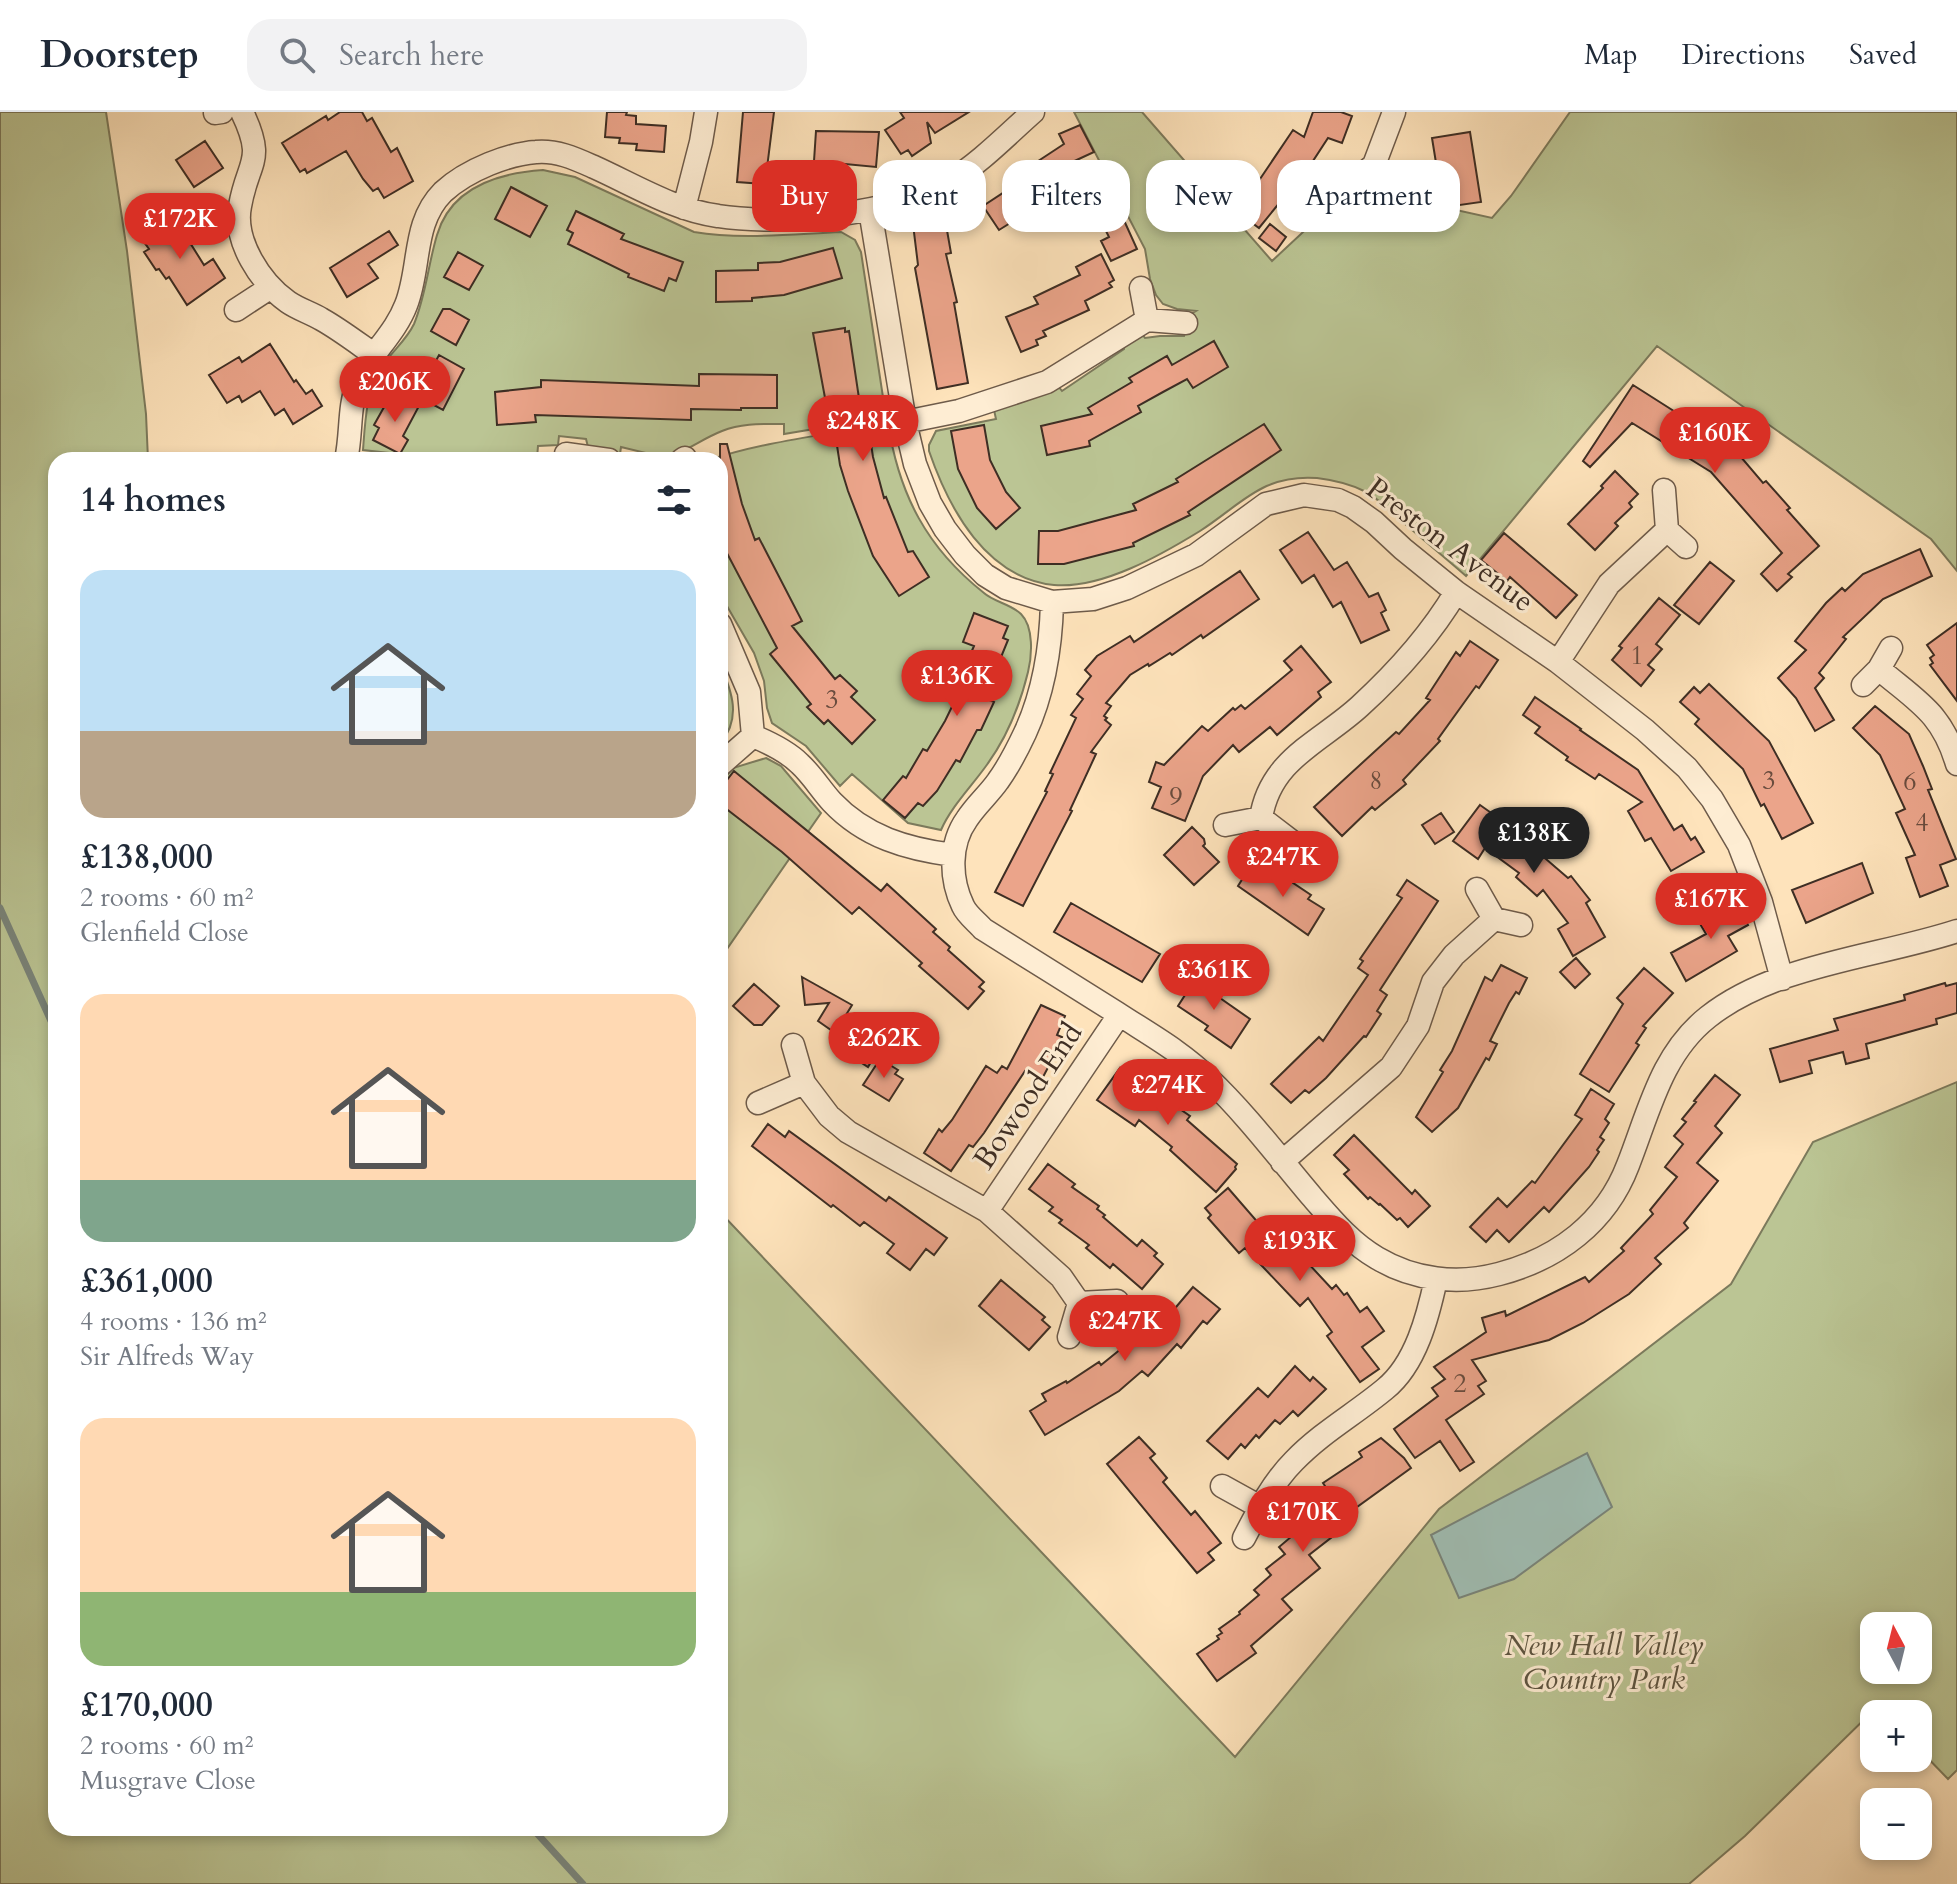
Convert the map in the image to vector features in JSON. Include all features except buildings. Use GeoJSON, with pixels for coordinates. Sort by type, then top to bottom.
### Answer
{"type":"FeatureCollection","features":[{"type":"Feature","properties":{"kind":"street"},"geometry":{"type":"LineString","coordinates":[[242,112],[256,152],[239,207],[243,243],[271,287],[290,304],[322,319],[373,354]]}},
{"type":"Feature","properties":{"kind":"street"},"geometry":{"type":"LineString","coordinates":[[684,208],[706,112]]}},
{"type":"Feature","properties":{"kind":"street"},"geometry":{"type":"LineString","coordinates":[[347,452],[357,384],[373,354],[406,306],[419,237],[427,214],[442,193],[467,173],[501,159],[537,151],[565,155],[684,208],[719,216],[822,216],[870,210],[947,183],[975,164],[1033,112]]}},
{"type":"Feature","properties":{"kind":"street"},"geometry":{"type":"LineString","coordinates":[[1376,160],[1394,112]]}},
{"type":"Feature","properties":{"kind":"street","name":"Preston Avenue"},"geometry":{"type":"LineString","coordinates":[[870,210],[905,422],[915,464],[930,503],[945,529],[985,575],[1006,588],[1052,602],[1093,599],[1127,588],[1196,555],[1266,504],[1304,495],[1338,500],[1353,507],[1456,592],[1558,662],[1645,730],[1687,768],[1712,799],[1739,845],[1761,902],[1782,979]]}},
{"type":"Feature","properties":{"kind":"street"},"geometry":{"type":"LineString","coordinates":[[236,310],[271,287]]}},
{"type":"Feature","properties":{"kind":"street"},"geometry":{"type":"LineString","coordinates":[[1141,288],[1147,320]]}},
{"type":"Feature","properties":{"kind":"street"},"geometry":{"type":"LineString","coordinates":[[905,422],[959,411],[1047,382],[1147,320],[1186,323]]}},
{"type":"Feature","properties":{"kind":"street"},"geometry":{"type":"LineString","coordinates":[[1664,490],[1667,530],[1686,547]]}},
{"type":"Feature","properties":{"kind":"street"},"geometry":{"type":"LineString","coordinates":[[1558,662],[1609,584],[1667,530]]}},
{"type":"Feature","properties":{"kind":"street"},"geometry":{"type":"LineString","coordinates":[[1261,818],[1265,797],[1280,773],[1301,750],[1359,707],[1393,673],[1445,611],[1456,592]]}},
{"type":"Feature","properties":{"kind":"street"},"geometry":{"type":"LineString","coordinates":[[1052,602],[1048,658],[1027,728],[997,782],[966,820],[957,839],[953,855],[955,880],[964,909],[983,929],[1172,1048],[1202,1071],[1351,1240],[1377,1259],[1406,1272],[1436,1279],[1490,1276],[1522,1268],[1553,1254],[1575,1238],[1605,1208],[1620,1182],[1671,1057],[1691,1032],[1722,1007],[1752,990],[1782,979],[1957,931]]}},
{"type":"Feature","properties":{"kind":"street"},"geometry":{"type":"LineString","coordinates":[[728,643],[749,692],[753,736]]}},
{"type":"Feature","properties":{"kind":"street"},"geometry":{"type":"LineString","coordinates":[[1863,685],[1879,669],[1891,648]]}},
{"type":"Feature","properties":{"kind":"street"},"geometry":{"type":"LineString","coordinates":[[1879,669],[1936,717],[1946,732],[1957,764]]}},
{"type":"Feature","properties":{"kind":"street"},"geometry":{"type":"LineString","coordinates":[[753,736],[777,746],[800,764],[833,804],[883,839],[953,855]]}},
{"type":"Feature","properties":{"kind":"street"},"geometry":{"type":"LineString","coordinates":[[728,758],[753,736]]}},
{"type":"Feature","properties":{"kind":"street"},"geometry":{"type":"LineString","coordinates":[[1225,825],[1261,818],[1291,841]]}},
{"type":"Feature","properties":{"kind":"street"},"geometry":{"type":"LineString","coordinates":[[1477,889],[1494,919],[1521,925]]}},
{"type":"Feature","properties":{"kind":"street"},"geometry":{"type":"LineString","coordinates":[[1282,1162],[1391,1067],[1418,1026],[1433,982],[1454,955],[1494,919]]}},
{"type":"Feature","properties":{"kind":"street","name":"Bowood End"},"geometry":{"type":"LineString","coordinates":[[987,1211],[1119,1015]]}},
{"type":"Feature","properties":{"kind":"street","name":"Bowood End"},"geometry":{"type":"LineString","coordinates":[[793,1045],[804,1083],[829,1116],[848,1132],[987,1211],[1061,1277],[1079,1303]]}},
{"type":"Feature","properties":{"kind":"street"},"geometry":{"type":"LineString","coordinates":[[758,1103],[804,1083]]}},
{"type":"Feature","properties":{"kind":"street"},"geometry":{"type":"LineString","coordinates":[[1244,1538],[1260,1507],[1291,1463],[1328,1429],[1388,1388],[1405,1366],[1417,1342],[1436,1279]]}},
{"type":"Feature","properties":{"kind":"street"},"geometry":{"type":"LineString","coordinates":[[1069,1337],[1079,1303],[1117,1301]]}},
{"type":"Feature","properties":{"kind":"street"},"geometry":{"type":"LineString","coordinates":[[1222,1486],[1260,1507]]}},
{"type":"Feature","properties":{"kind":"green space","name":"New Hall Valley Country Park"},"geometry":{"type":"Polygon","coordinates":[[[0,112],[106,112],[127,251],[148,452],[48,452],[48,1836],[728,1836],[728,1220],[1235,1757],[1439,1509],[1731,1284],[1813,1142],[1957,1082],[1957,1770],[1948,1779],[1932,1762],[1932,1700],[1860,1700],[1860,1724],[1745,1836],[1689,1884],[0,1884],[0,112]]]}},
{"type":"Feature","properties":{"kind":"green space"},"geometry":{"type":"Polygon","coordinates":[[[1074,112],[1142,112],[1184,160],[1146,160],[1146,232],[1247,232],[1272,261],[1303,232],[1460,232],[1460,211],[1492,218],[1570,112],[1957,112],[1957,571],[1931,539],[1657,346],[1466,576],[1373,496],[1335,481],[1298,478],[1267,486],[1200,531],[1149,560],[1111,576],[1072,585],[1030,580],[990,555],[959,517],[937,473],[929,445],[936,431],[996,419],[994,410],[1058,386],[1062,391],[1124,349],[1123,343],[1142,334],[1145,338],[1184,336],[1189,315],[1196,311],[1163,304],[1156,295],[1145,249],[1130,220],[1130,160],[1099,160],[1074,112]]]}},
{"type":"Feature","properties":{"kind":"green space"},"geometry":{"type":"Polygon","coordinates":[[[543,170],[575,177],[694,232],[748,236],[841,232],[855,240],[861,252],[886,417],[784,434],[784,424],[752,424],[722,431],[681,452],[642,452],[621,447],[620,452],[611,452],[588,447],[586,439],[559,436],[558,445],[538,446],[538,452],[363,450],[372,387],[381,368],[414,324],[444,219],[465,194],[494,179],[543,170]]]}},
{"type":"Feature","properties":{"kind":"green space"},"geometry":{"type":"Polygon","coordinates":[[[888,423],[908,497],[931,538],[964,576],[993,599],[1021,614],[1028,626],[1031,650],[1028,672],[1012,721],[993,756],[941,830],[908,823],[852,774],[840,786],[806,746],[772,723],[764,681],[754,653],[728,608],[728,454],[888,423]]]}},
{"type":"Feature","properties":{"kind":"green space"},"geometry":{"type":"Polygon","coordinates":[[[728,684],[733,705],[728,732],[728,684]]]}},
{"type":"Feature","properties":{"kind":"green space"},"geometry":{"type":"Polygon","coordinates":[[[766,758],[781,766],[821,813],[728,947],[728,774],[733,768],[766,758]]]}},
{"type":"Feature","properties":{"kind":"water"},"geometry":{"type":"Polygon","coordinates":[[[1587,1453],[1612,1507],[1514,1579],[1459,1598],[1431,1535],[1587,1453]]]}},
{"type":"Feature","properties":{"kind":"waterway"},"geometry":{"type":"LineString","coordinates":[[0,908],[48,1014]]}},
{"type":"Feature","properties":{"kind":"waterway"},"geometry":{"type":"LineString","coordinates":[[539,1836],[583,1884]]}}]}
